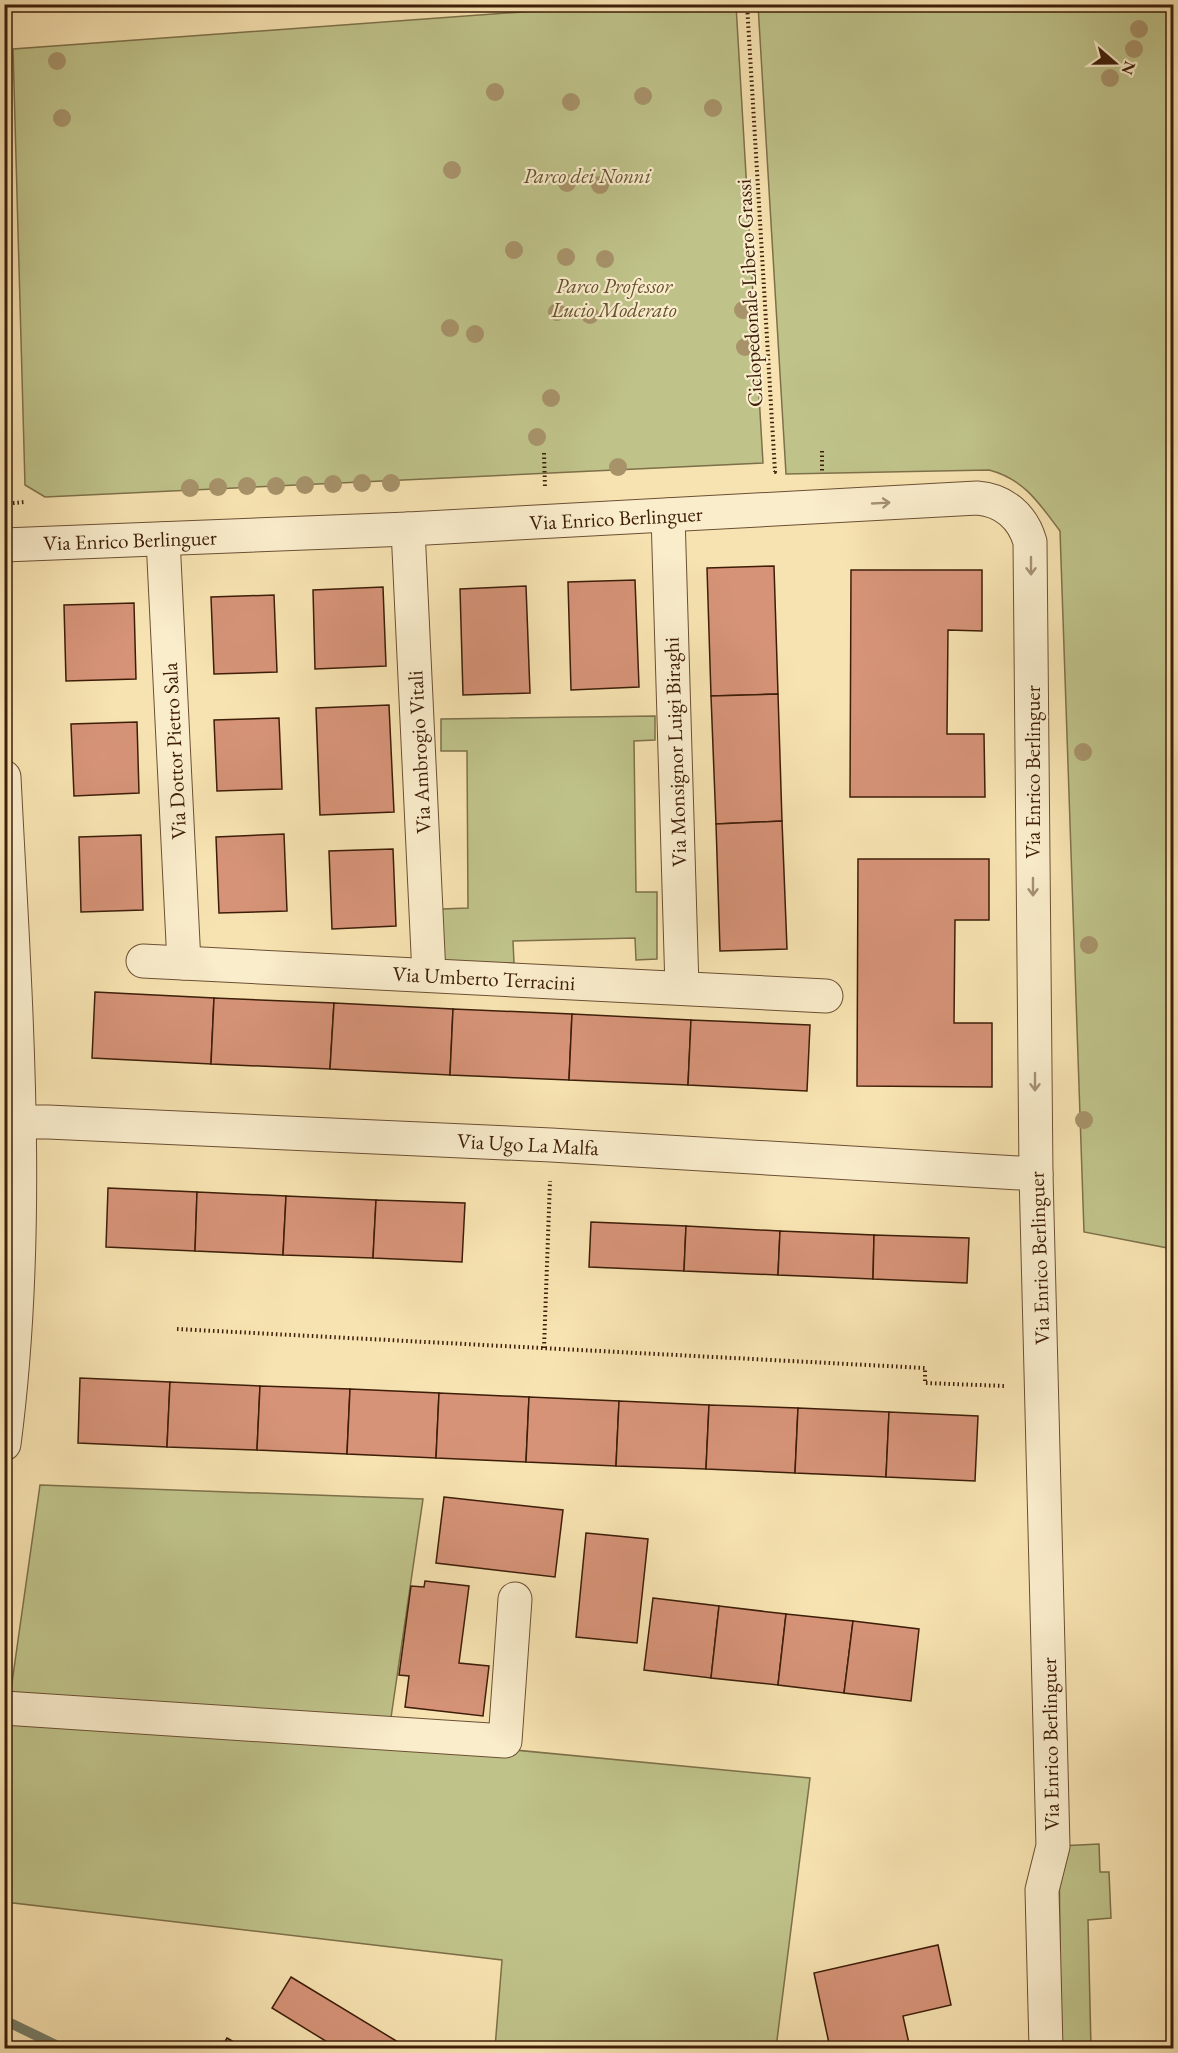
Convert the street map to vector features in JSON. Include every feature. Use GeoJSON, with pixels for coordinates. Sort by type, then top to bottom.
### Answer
{"type":"FeatureCollection","features":[{"type":"Feature","properties":{"kind":"street","name":"Via Enrico Berlinguer"},"geometry":{"type":"LineString","coordinates":[[4,545],[408,529],[984,499],[1008,509],[1022,523],[1028,535],[1036,1174],[1053,1846],[1042,1901],[1046,2049]]}},
{"type":"Feature","properties":{"kind":"street","name":"Via Monsignor Luigi Biraghi"},"geometry":{"type":"LineString","coordinates":[[668,515],[682,988]]}},
{"type":"Feature","properties":{"kind":"street","name":"Via Ambrogio Vitali"},"geometry":{"type":"LineString","coordinates":[[408,529],[429,975]]}},
{"type":"Feature","properties":{"kind":"street","name":"Via Dottor Pietro Sala"},"geometry":{"type":"LineString","coordinates":[[164,538],[184,963]]}},
{"type":"Feature","properties":{"kind":"street"},"geometry":{"type":"LineString","coordinates":[[4,777],[15,1350],[4,1444]]}},
{"type":"Feature","properties":{"kind":"street","name":"Via Umberto Terracini"},"geometry":{"type":"LineString","coordinates":[[143,961],[826,996]]}},
{"type":"Feature","properties":{"kind":"street","name":"Via Ugo La Malfa"},"geometry":{"type":"LineString","coordinates":[[12,1124],[551,1145],[1036,1174]]}},
{"type":"Feature","properties":{"kind":"street"},"geometry":{"type":"LineString","coordinates":[[4,1708],[505,1741],[515,1599]]}},
{"type":"Feature","properties":{"kind":"path","name":"Ciclopedonale Libero Grassi"},"geometry":{"type":"LineString","coordinates":[[747,4],[775,472],[764,472]]}},
{"type":"Feature","properties":{"kind":"path"},"geometry":{"type":"LineString","coordinates":[[544,453],[545,488]]}},
{"type":"Feature","properties":{"kind":"path"},"geometry":{"type":"LineString","coordinates":[[4,504],[24,502]]}},
{"type":"Feature","properties":{"kind":"path"},"geometry":{"type":"LineString","coordinates":[[544,1348],[551,1145]]}},
{"type":"Feature","properties":{"kind":"path"},"geometry":{"type":"LineString","coordinates":[[177,1329],[926,1368],[925,1383],[1042,1387]]}},
{"type":"Feature","properties":{"kind":"green space"},"geometry":{"type":"Polygon","coordinates":[[[549,5],[736,5],[763,463],[45,497],[25,485],[13,49],[549,10],[549,5]]]}},
{"type":"Feature","properties":{"kind":"green space"},"geometry":{"type":"Polygon","coordinates":[[[758,5],[1173,5],[1173,1249],[1084,1232],[1060,531],[1030,493],[1012,479],[989,470],[786,474],[758,5]]]}},
{"type":"Feature","properties":{"kind":"green space"},"geometry":{"type":"Polygon","coordinates":[[[655,716],[655,740],[634,741],[636,892],[657,892],[657,959],[636,960],[635,938],[513,941],[514,963],[443,964],[442,909],[468,908],[467,751],[441,751],[441,719],[655,716]]]}},
{"type":"Feature","properties":{"kind":"green space"},"geometry":{"type":"Polygon","coordinates":[[[40,1485],[423,1499],[388,1738],[810,1778],[776,2048],[495,2048],[502,1960],[5,1902],[5,1732],[40,1485]]]}},
{"type":"Feature","properties":{"kind":"green space"},"geometry":{"type":"Polygon","coordinates":[[[1099,1844],[1100,1872],[1109,1872],[1111,1918],[1088,1920],[1091,2048],[1061,2048],[1059,1846],[1099,1844]]]}},
{"type":"Feature","properties":{"kind":"building"},"geometry":{"type":"Polygon","coordinates":[[[774,566],[778,694],[711,696],[707,568],[774,566]]]}},
{"type":"Feature","properties":{"kind":"building"},"geometry":{"type":"Polygon","coordinates":[[[851,570],[982,570],[982,631],[948,630],[947,734],[984,734],[985,797],[850,797],[851,570]]]}},
{"type":"Feature","properties":{"kind":"building"},"geometry":{"type":"Polygon","coordinates":[[[635,580],[639,687],[571,690],[568,582],[635,580]]]}},
{"type":"Feature","properties":{"kind":"building"},"geometry":{"type":"Polygon","coordinates":[[[526,586],[530,693],[463,695],[460,589],[526,586]]]}},
{"type":"Feature","properties":{"kind":"building"},"geometry":{"type":"Polygon","coordinates":[[[383,587],[386,666],[315,669],[313,590],[383,587]]]}},
{"type":"Feature","properties":{"kind":"building"},"geometry":{"type":"Polygon","coordinates":[[[274,595],[277,672],[214,674],[211,597],[274,595]]]}},
{"type":"Feature","properties":{"kind":"building"},"geometry":{"type":"Polygon","coordinates":[[[134,603],[136,679],[66,681],[64,605],[134,603]]]}},
{"type":"Feature","properties":{"kind":"building"},"geometry":{"type":"Polygon","coordinates":[[[778,694],[782,821],[716,824],[711,696],[778,694]]]}},
{"type":"Feature","properties":{"kind":"building"},"geometry":{"type":"Polygon","coordinates":[[[389,705],[394,812],[320,815],[316,708],[389,705]]]}},
{"type":"Feature","properties":{"kind":"building"},"geometry":{"type":"Polygon","coordinates":[[[279,718],[282,789],[217,791],[214,720],[279,718]]]}},
{"type":"Feature","properties":{"kind":"building"},"geometry":{"type":"Polygon","coordinates":[[[137,722],[139,793],[74,796],[71,724],[137,722]]]}},
{"type":"Feature","properties":{"kind":"building"},"geometry":{"type":"Polygon","coordinates":[[[782,821],[787,949],[720,951],[716,824],[782,821]]]}},
{"type":"Feature","properties":{"kind":"building"},"geometry":{"type":"Polygon","coordinates":[[[284,834],[287,911],[219,913],[216,837],[284,834]]]}},
{"type":"Feature","properties":{"kind":"building"},"geometry":{"type":"Polygon","coordinates":[[[141,835],[143,910],[81,912],[79,837],[141,835]]]}},
{"type":"Feature","properties":{"kind":"building"},"geometry":{"type":"Polygon","coordinates":[[[393,849],[396,926],[332,929],[329,851],[393,849]]]}},
{"type":"Feature","properties":{"kind":"building"},"geometry":{"type":"Polygon","coordinates":[[[858,859],[989,859],[989,920],[955,920],[954,1023],[992,1023],[992,1087],[857,1086],[858,859]]]}},
{"type":"Feature","properties":{"kind":"building"},"geometry":{"type":"Polygon","coordinates":[[[95,992],[214,998],[211,1064],[92,1058],[95,992]]]}},
{"type":"Feature","properties":{"kind":"building"},"geometry":{"type":"Polygon","coordinates":[[[214,998],[334,1003],[330,1069],[211,1064],[214,998]]]}},
{"type":"Feature","properties":{"kind":"building"},"geometry":{"type":"Polygon","coordinates":[[[334,1003],[453,1009],[450,1075],[330,1069],[334,1003]]]}},
{"type":"Feature","properties":{"kind":"building"},"geometry":{"type":"Polygon","coordinates":[[[453,1009],[572,1014],[569,1080],[450,1075],[453,1009]]]}},
{"type":"Feature","properties":{"kind":"building"},"geometry":{"type":"Polygon","coordinates":[[[572,1014],[691,1020],[688,1085],[569,1080],[572,1014]]]}},
{"type":"Feature","properties":{"kind":"building"},"geometry":{"type":"Polygon","coordinates":[[[691,1020],[810,1025],[807,1091],[688,1085],[691,1020]]]}},
{"type":"Feature","properties":{"kind":"building"},"geometry":{"type":"Polygon","coordinates":[[[108,1188],[197,1192],[195,1251],[106,1247],[108,1188]]]}},
{"type":"Feature","properties":{"kind":"building"},"geometry":{"type":"Polygon","coordinates":[[[197,1192],[286,1196],[283,1255],[195,1251],[197,1192]]]}},
{"type":"Feature","properties":{"kind":"building"},"geometry":{"type":"Polygon","coordinates":[[[286,1196],[376,1200],[373,1258],[283,1255],[286,1196]]]}},
{"type":"Feature","properties":{"kind":"building"},"geometry":{"type":"Polygon","coordinates":[[[376,1200],[465,1203],[462,1262],[373,1258],[376,1200]]]}},
{"type":"Feature","properties":{"kind":"building"},"geometry":{"type":"Polygon","coordinates":[[[591,1222],[686,1226],[684,1271],[589,1267],[591,1222]]]}},
{"type":"Feature","properties":{"kind":"building"},"geometry":{"type":"Polygon","coordinates":[[[686,1226],[780,1231],[778,1275],[684,1271],[686,1226]]]}},
{"type":"Feature","properties":{"kind":"building"},"geometry":{"type":"Polygon","coordinates":[[[780,1231],[874,1235],[873,1279],[778,1275],[780,1231]]]}},
{"type":"Feature","properties":{"kind":"building"},"geometry":{"type":"Polygon","coordinates":[[[874,1235],[969,1238],[967,1283],[873,1279],[874,1235]]]}},
{"type":"Feature","properties":{"kind":"building"},"geometry":{"type":"Polygon","coordinates":[[[80,1378],[170,1382],[167,1447],[78,1443],[80,1378]]]}},
{"type":"Feature","properties":{"kind":"building"},"geometry":{"type":"Polygon","coordinates":[[[170,1382],[260,1386],[257,1450],[167,1447],[170,1382]]]}},
{"type":"Feature","properties":{"kind":"building"},"geometry":{"type":"Polygon","coordinates":[[[260,1386],[350,1389],[347,1454],[257,1450],[260,1386]]]}},
{"type":"Feature","properties":{"kind":"building"},"geometry":{"type":"Polygon","coordinates":[[[350,1389],[439,1393],[436,1458],[347,1454],[350,1389]]]}},
{"type":"Feature","properties":{"kind":"building"},"geometry":{"type":"Polygon","coordinates":[[[439,1393],[529,1397],[526,1462],[436,1458],[439,1393]]]}},
{"type":"Feature","properties":{"kind":"building"},"geometry":{"type":"Polygon","coordinates":[[[529,1397],[619,1401],[616,1466],[526,1462],[529,1397]]]}},
{"type":"Feature","properties":{"kind":"building"},"geometry":{"type":"Polygon","coordinates":[[[619,1401],[709,1405],[706,1469],[616,1466],[619,1401]]]}},
{"type":"Feature","properties":{"kind":"building"},"geometry":{"type":"Polygon","coordinates":[[[709,1405],[798,1408],[795,1473],[706,1469],[709,1405]]]}},
{"type":"Feature","properties":{"kind":"building"},"geometry":{"type":"Polygon","coordinates":[[[798,1408],[889,1412],[886,1477],[795,1473],[798,1408]]]}},
{"type":"Feature","properties":{"kind":"building"},"geometry":{"type":"Polygon","coordinates":[[[889,1412],[978,1416],[975,1481],[886,1477],[889,1412]]]}},
{"type":"Feature","properties":{"kind":"building"},"geometry":{"type":"Polygon","coordinates":[[[444,1497],[563,1510],[555,1577],[436,1563],[444,1497]]]}},
{"type":"Feature","properties":{"kind":"building"},"geometry":{"type":"Polygon","coordinates":[[[586,1533],[648,1539],[637,1643],[576,1637],[586,1533]]]}},
{"type":"Feature","properties":{"kind":"building"},"geometry":{"type":"Polygon","coordinates":[[[425,1581],[469,1586],[459,1663],[489,1666],[483,1716],[405,1707],[409,1676],[399,1675],[411,1586],[424,1587],[425,1581]]]}},
{"type":"Feature","properties":{"kind":"building"},"geometry":{"type":"Polygon","coordinates":[[[653,1598],[719,1606],[711,1678],[644,1670],[653,1598]]]}},
{"type":"Feature","properties":{"kind":"building"},"geometry":{"type":"Polygon","coordinates":[[[719,1606],[786,1614],[778,1685],[711,1678],[719,1606]]]}},
{"type":"Feature","properties":{"kind":"building"},"geometry":{"type":"Polygon","coordinates":[[[786,1614],[853,1621],[844,1693],[778,1685],[786,1614]]]}},
{"type":"Feature","properties":{"kind":"building"},"geometry":{"type":"Polygon","coordinates":[[[853,1621],[919,1629],[911,1701],[844,1693],[853,1621]]]}},
{"type":"Feature","properties":{"kind":"building"},"geometry":{"type":"Polygon","coordinates":[[[938,1945],[951,2005],[903,2016],[910,2048],[830,2048],[814,1973],[938,1945]]]}},
{"type":"Feature","properties":{"kind":"building"},"geometry":{"type":"Polygon","coordinates":[[[291,1977],[398,2042],[393,2048],[337,2048],[272,2008],[291,1977]]]}},
{"type":"Feature","properties":{"kind":"building"},"geometry":{"type":"Polygon","coordinates":[[[227,2038],[244,2048],[221,2048],[227,2038]]]}},
{"type":"Feature","properties":{"kind":"waterway"},"geometry":{"type":"LineString","coordinates":[[4,2020],[62,2048]]}},
{"type":"Feature","properties":{"kind":"park label","name":"Parco dei Nonni"},"geometry":{"type":"Point","coordinates":[587,175]}},
{"type":"Feature","properties":{"kind":"park label","name":"Parco Professor Lucio Moderato"},"geometry":{"type":"Point","coordinates":[614,297]}}]}
